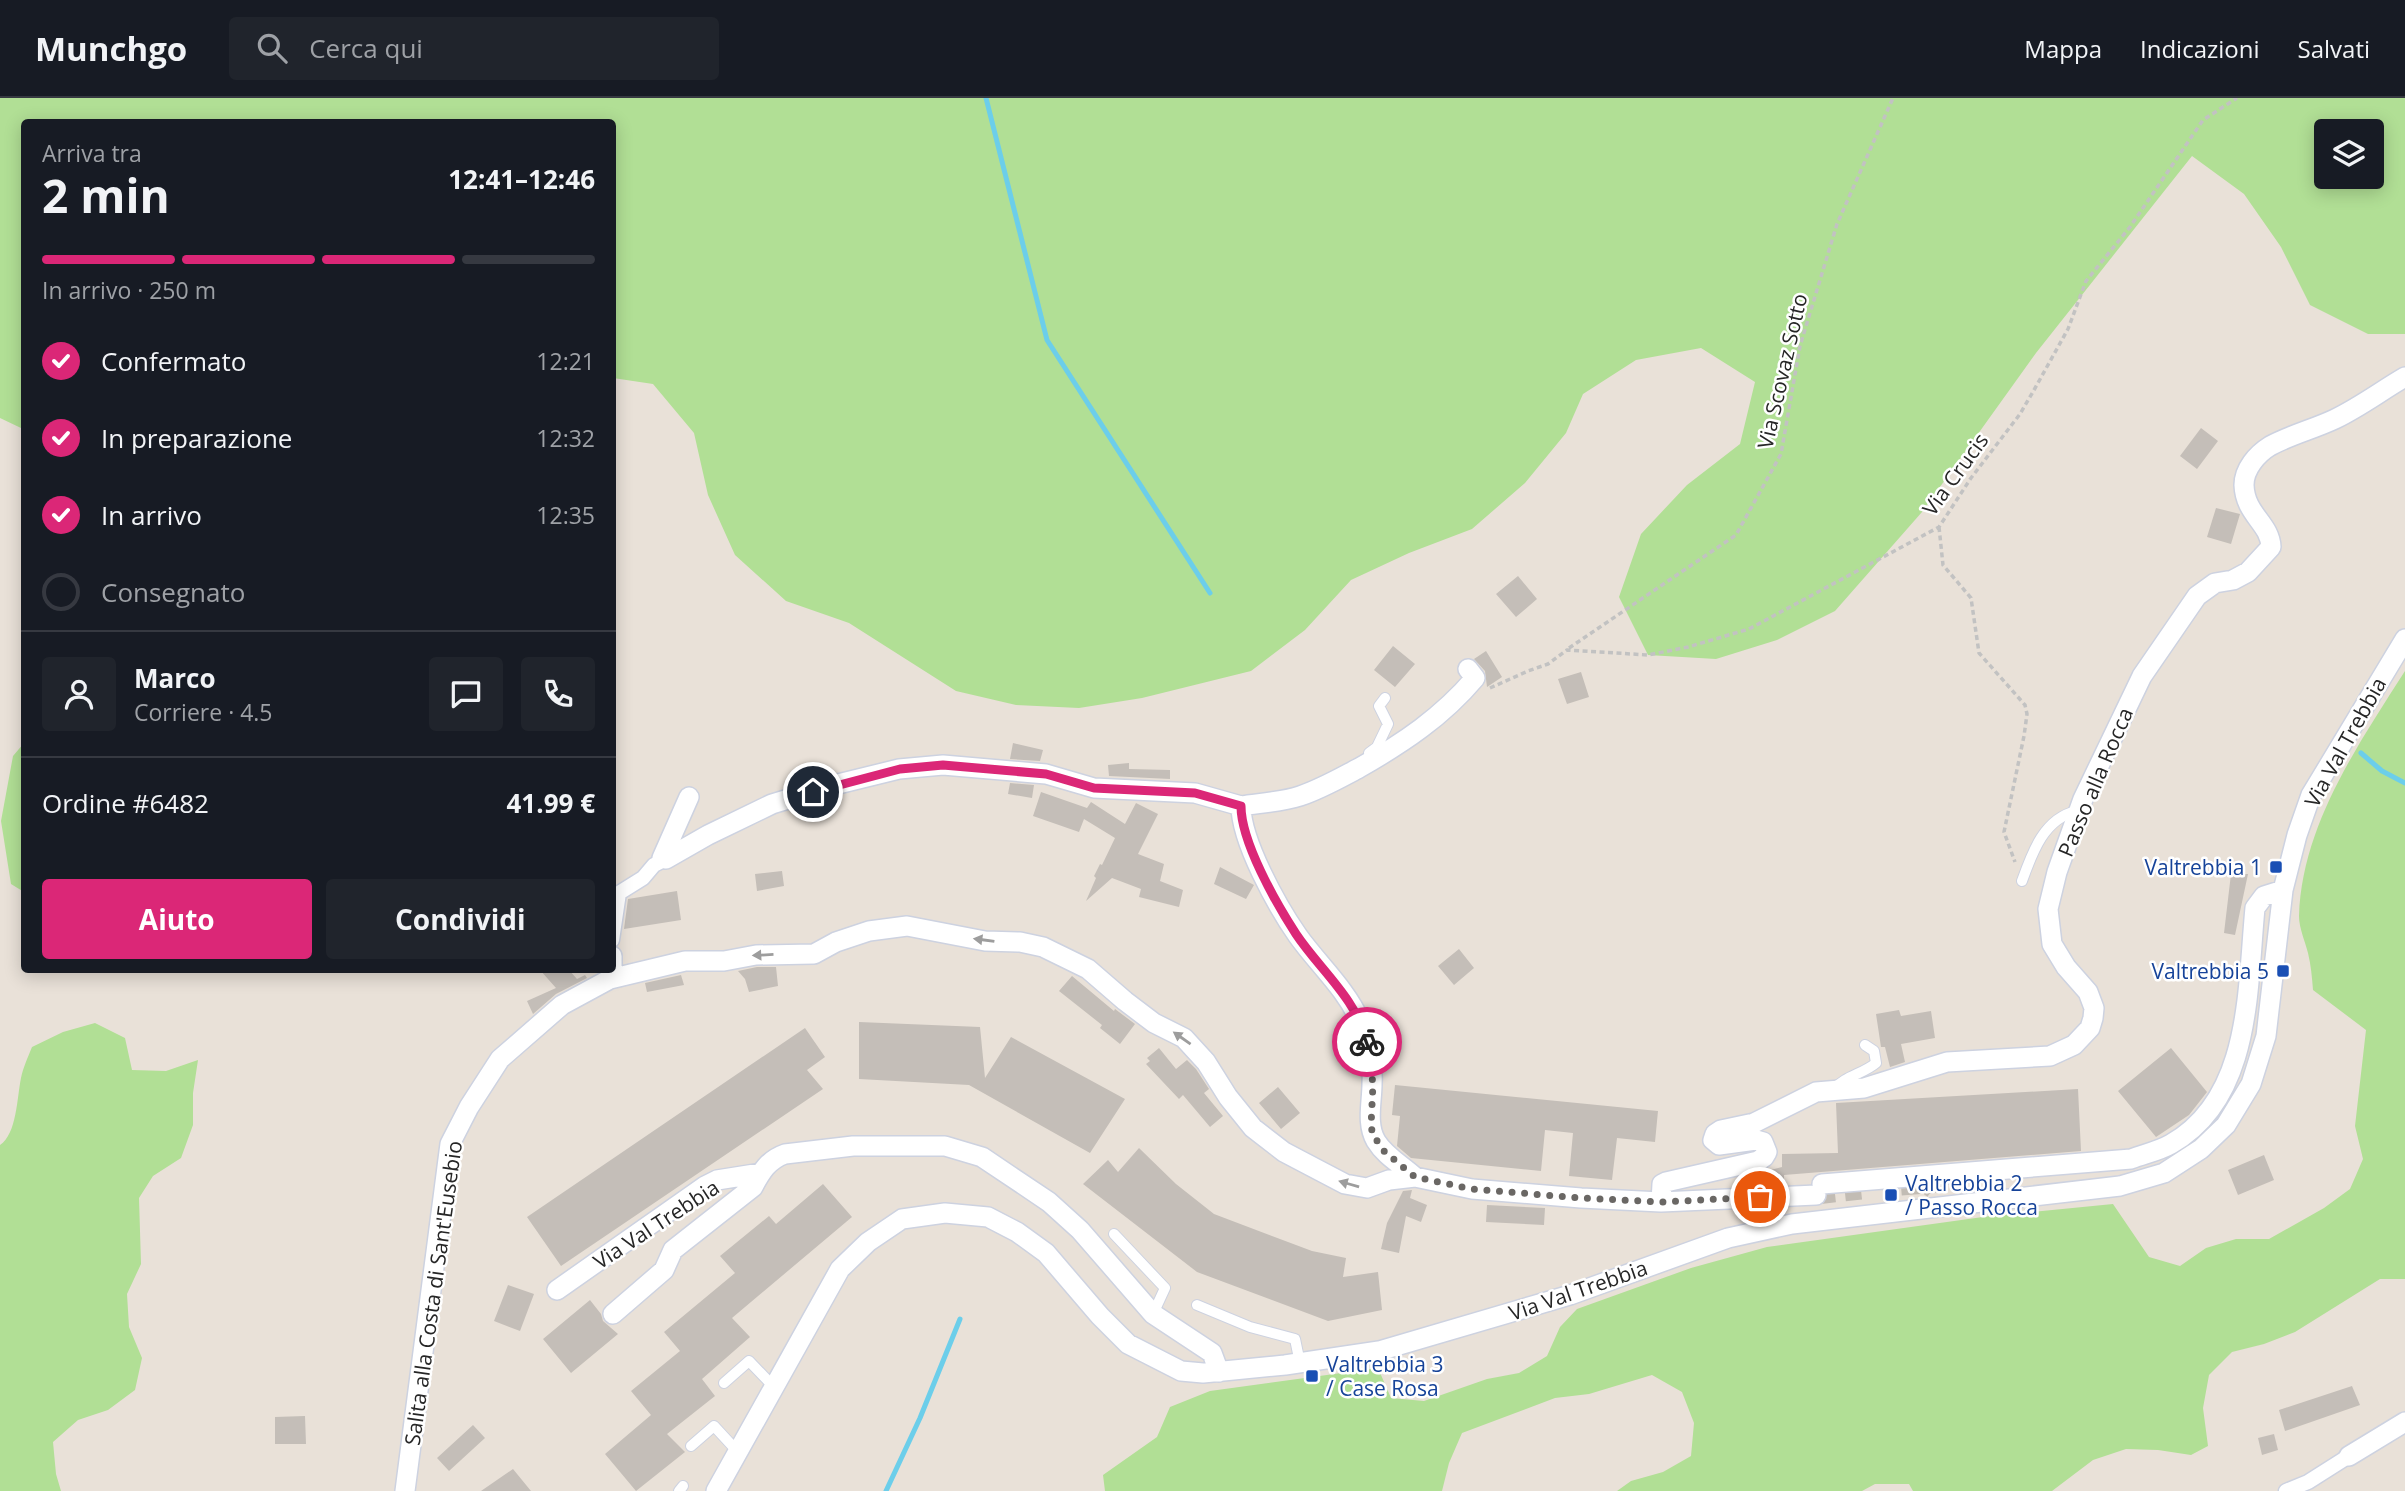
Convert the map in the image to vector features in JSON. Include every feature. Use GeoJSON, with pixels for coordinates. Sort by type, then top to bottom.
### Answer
{"type":"FeatureCollection","features":[{"type":"Feature","properties":{"kind":"street","name":"Passo alla Rocca"},"geometry":{"type":"LineString","coordinates":[[1661,1202],[1662,1184],[1666,1182],[1758,1161],[1767,1152],[1763,1142],[1756,1140],[1719,1145],[1713,1140],[1715,1134],[1721,1130],[1754,1123],[1816,1092],[1864,1088],[1947,1062],[2050,1056],[2074,1045],[2083,1036],[2090,1028],[2093,1018],[2091,998],[2066,967],[2052,944],[2048,909],[2057,872],[2079,811],[2142,676],[2197,596],[2215,583],[2233,580],[2248,572],[2271,547],[2270,538],[2246,504],[2244,481],[2250,463],[2269,447],[2336,419],[2405,377]]}},
{"type":"Feature","properties":{"kind":"street","name":"Via Val Trebbia"},"geometry":{"type":"LineString","coordinates":[[716,1491],[840,1269],[868,1242],[902,1219],[945,1213],[988,1217],[1017,1232],[1046,1254],[1100,1317],[1128,1344],[1181,1371],[1219,1372],[1379,1351],[1570,1295],[1728,1238],[1792,1224],[1935,1200],[2120,1186],[2164,1173],[2202,1149],[2226,1125],[2251,1084],[2266,1036],[2283,890],[2297,835],[2311,795],[2405,639]]}},
{"type":"Feature","properties":{"kind":"street"},"geometry":{"type":"LineString","coordinates":[[616,913],[619,893],[643,878],[654,865],[708,835],[772,804],[834,785],[910,768],[943,765],[1046,774],[1094,788],[1195,793],[1241,806],[1298,797],[1335,782],[1403,743],[1440,715],[1475,678],[1468,669]]}},
{"type":"Feature","properties":{"kind":"street"},"geometry":{"type":"LineString","coordinates":[[666,859],[662,858],[663,852],[689,797]]}},
{"type":"Feature","properties":{"kind":"street"},"geometry":{"type":"LineString","coordinates":[[1241,806],[1241,820],[1263,876],[1296,934],[1351,1003],[1365,1033],[1371,1066],[1371,1126],[1373,1135],[1384,1151],[1415,1177],[1472,1189],[1581,1198],[1661,1202],[1819,1189],[1920,1176],[2131,1159],[2171,1144],[2205,1117],[2222,1092],[2241,1042],[2255,908],[2264,896],[2283,890]]}},
{"type":"Feature","properties":{"kind":"street","name":"Salita alla Costa di Sant'Eusebio"},"geometry":{"type":"LineString","coordinates":[[616,971],[685,961],[724,961],[756,955],[814,954],[836,942],[888,927],[907,926],[985,941],[1020,942],[1043,947],[1088,969],[1154,1023],[1184,1038],[1201,1056],[1228,1097],[1254,1128],[1284,1152],[1354,1187],[1367,1188],[1389,1180],[1415,1177]]}},
{"type":"Feature","properties":{"kind":"street","name":"Salita alla Costa di Sant'Eusebio"},"geometry":{"type":"LineString","coordinates":[[405,1491],[453,1138],[483,1082],[500,1059],[562,1005],[610,973]]}},
{"type":"Feature","properties":{"kind":"street","name":"Via Val Trebbia"},"geometry":{"type":"LineString","coordinates":[[613,1314],[664,1270],[673,1250],[753,1187],[761,1173],[776,1157],[853,1146],[945,1146],[982,1157],[1049,1202],[1080,1230],[1153,1314],[1212,1353],[1219,1372]]}},
{"type":"Feature","properties":{"kind":"street","name":"Via Val Trebbia"},"geometry":{"type":"LineString","coordinates":[[557,1290],[705,1186],[717,1180],[761,1173]]}},
{"type":"Feature","properties":{"kind":"street"},"geometry":{"type":"LineString","coordinates":[[2287,1491],[2308,1482],[2405,1422]]}},
{"type":"Feature","properties":{"kind":"lane"},"geometry":{"type":"LineString","coordinates":[[1355,770],[1355,762],[1377,747],[1388,724],[1380,706],[1385,698]]}},
{"type":"Feature","properties":{"kind":"lane"},"geometry":{"type":"LineString","coordinates":[[2022,881],[2036,844],[2048,828],[2060,818],[2079,811]]}},
{"type":"Feature","properties":{"kind":"lane"},"geometry":{"type":"LineString","coordinates":[[1834,1089],[1840,1081],[1867,1071],[1876,1063],[1874,1051],[1865,1045]]}},
{"type":"Feature","properties":{"kind":"lane"},"geometry":{"type":"LineString","coordinates":[[1114,1234],[1164,1287],[1153,1314]]}},
{"type":"Feature","properties":{"kind":"lane"},"geometry":{"type":"LineString","coordinates":[[1197,1304],[1250,1327],[1295,1339],[1300,1363]]}},
{"type":"Feature","properties":{"kind":"lane"},"geometry":{"type":"LineString","coordinates":[[724,1383],[749,1361],[774,1387]]}},
{"type":"Feature","properties":{"kind":"lane"},"geometry":{"type":"LineString","coordinates":[[691,1446],[714,1426],[738,1452]]}},
{"type":"Feature","properties":{"kind":"path","name":"Via Scovaz Sotto"},"geometry":{"type":"LineString","coordinates":[[1567,650],[1736,535],[1781,454],[1800,346],[1837,224],[1893,98]]}},
{"type":"Feature","properties":{"kind":"path","name":"Via Crucis"},"geometry":{"type":"LineString","coordinates":[[1567,650],[1648,655],[1688,647],[1749,629],[1939,527],[1971,478],[2020,414],[2068,329],[2086,281],[2130,227],[2203,120],[2236,98]]}},
{"type":"Feature","properties":{"kind":"path"},"geometry":{"type":"LineString","coordinates":[[1939,527],[1943,565],[1971,598],[1979,653],[2025,705],[2027,714],[2024,736],[2004,832],[2022,881]]}},
{"type":"Feature","properties":{"kind":"path"},"geometry":{"type":"LineString","coordinates":[[1548,664],[1567,650]]}},
{"type":"Feature","properties":{"kind":"green space"},"geometry":{"type":"Polygon","coordinates":[[[0,98],[2405,98],[2405,334],[2368,334],[2310,305],[2281,247],[2244,194],[2192,156],[2036,353],[1922,512],[1835,611],[1777,640],[1716,659],[1648,655],[1619,597],[1641,534],[1687,485],[1740,444],[1755,382],[1701,348],[1636,360],[1583,394],[1566,433],[1525,483],[1472,529],[1409,553],[1351,580],[1305,630],[1251,671],[1142,698],[1079,708],[1016,705],[956,691],[849,623],[786,601],[735,555],[708,495],[694,433],[653,384],[616,378],[616,119],[21,119],[21,428],[0,418],[0,98]]]}},
{"type":"Feature","properties":{"kind":"green space"},"geometry":{"type":"Polygon","coordinates":[[[2405,671],[2405,1279],[2380,1279],[2295,1332],[2232,1352],[2209,1375],[2203,1408],[2208,1446],[2191,1455],[2126,1449],[2093,1460],[2052,1491],[1913,1491],[1909,1484],[1875,1484],[1862,1491],[1617,1491],[1631,1481],[1663,1472],[1691,1456],[1694,1423],[1682,1392],[1652,1375],[1589,1394],[1555,1398],[1462,1433],[1449,1463],[1442,1491],[1105,1491],[1103,1475],[1157,1437],[1170,1407],[1210,1391],[1378,1368],[1391,1398],[1424,1401],[1487,1379],[1519,1373],[1547,1356],[1560,1327],[1577,1309],[1691,1268],[1767,1247],[1990,1216],[2113,1204],[2149,1257],[2180,1266],[2206,1248],[2236,1239],[2269,1239],[2324,1208],[2350,1189],[2363,1159],[2355,1126],[2366,1030],[2313,990],[2309,958],[2299,921],[2302,882],[2321,818],[2336,787],[2405,671]]]}},
{"type":"Feature","properties":{"kind":"green space"},"geometry":{"type":"Polygon","coordinates":[[[21,747],[21,890],[11,884],[1,821],[13,756],[21,747]]]}},
{"type":"Feature","properties":{"kind":"green space"},"geometry":{"type":"Polygon","coordinates":[[[95,1023],[125,1038],[132,1070],[166,1071],[198,1060],[193,1093],[193,1125],[181,1158],[153,1176],[139,1198],[141,1264],[127,1294],[129,1327],[142,1358],[135,1390],[108,1410],[78,1420],[53,1442],[56,1474],[61,1491],[0,1491],[0,1145],[6,1140],[13,1124],[22,1074],[32,1047],[63,1032],[95,1023]]]}},
{"type":"Feature","properties":{"kind":"building"},"geometry":{"type":"Polygon","coordinates":[[[2201,428],[2218,441],[2197,469],[2180,456],[2201,428]]]}},
{"type":"Feature","properties":{"kind":"building"},"geometry":{"type":"Polygon","coordinates":[[[2216,508],[2240,514],[2231,544],[2207,537],[2216,508]]]}},
{"type":"Feature","properties":{"kind":"building"},"geometry":{"type":"Polygon","coordinates":[[[1518,576],[1537,599],[1516,617],[1496,594],[1518,576]]]}},
{"type":"Feature","properties":{"kind":"building"},"geometry":{"type":"Polygon","coordinates":[[[1393,646],[1415,664],[1395,687],[1374,670],[1393,646]]]}},
{"type":"Feature","properties":{"kind":"building"},"geometry":{"type":"Polygon","coordinates":[[[1486,651],[1502,677],[1487,687],[1485,671],[1474,659],[1486,651]]]}},
{"type":"Feature","properties":{"kind":"building"},"geometry":{"type":"Polygon","coordinates":[[[1581,672],[1589,697],[1567,704],[1558,679],[1581,672]]]}},
{"type":"Feature","properties":{"kind":"building"},"geometry":{"type":"Polygon","coordinates":[[[1013,743],[1043,750],[1040,761],[1010,759],[1013,743]]]}},
{"type":"Feature","properties":{"kind":"building"},"geometry":{"type":"Polygon","coordinates":[[[1129,763],[1129,769],[1170,770],[1170,779],[1109,776],[1108,765],[1129,763]]]}},
{"type":"Feature","properties":{"kind":"building"},"geometry":{"type":"Polygon","coordinates":[[[1010,783],[1034,785],[1032,798],[1008,794],[1010,783]]]}},
{"type":"Feature","properties":{"kind":"building"},"geometry":{"type":"Polygon","coordinates":[[[1041,792],[1087,808],[1091,802],[1125,824],[1136,803],[1158,814],[1138,854],[1164,864],[1160,881],[1183,890],[1179,907],[1139,897],[1141,889],[1112,878],[1086,901],[1096,878],[1094,876],[1115,838],[1084,819],[1079,832],[1033,816],[1041,792]]]}},
{"type":"Feature","properties":{"kind":"building"},"geometry":{"type":"Polygon","coordinates":[[[1220,867],[1254,885],[1246,899],[1214,884],[1220,867]]]}},
{"type":"Feature","properties":{"kind":"building"},"geometry":{"type":"Polygon","coordinates":[[[782,871],[784,886],[757,891],[755,874],[782,871]]]}},
{"type":"Feature","properties":{"kind":"building"},"geometry":{"type":"Polygon","coordinates":[[[2231,874],[2248,874],[2235,935],[2224,933],[2231,874]]]}},
{"type":"Feature","properties":{"kind":"building"},"geometry":{"type":"Polygon","coordinates":[[[677,891],[681,920],[624,929],[628,899],[677,891]]]}},
{"type":"Feature","properties":{"kind":"building"},"geometry":{"type":"Polygon","coordinates":[[[1459,949],[1474,968],[1454,985],[1438,966],[1459,949]]]}},
{"type":"Feature","properties":{"kind":"building"},"geometry":{"type":"Polygon","coordinates":[[[776,967],[778,986],[749,992],[745,979],[738,971],[776,967]]]}},
{"type":"Feature","properties":{"kind":"building"},"geometry":{"type":"Polygon","coordinates":[[[543,973],[572,973],[577,979],[585,975],[587,978],[556,994],[533,1014],[527,1001],[556,988],[543,973]]]}},
{"type":"Feature","properties":{"kind":"building"},"geometry":{"type":"Polygon","coordinates":[[[681,975],[684,985],[647,992],[645,983],[681,975]]]}},
{"type":"Feature","properties":{"kind":"building"},"geometry":{"type":"Polygon","coordinates":[[[1072,976],[1114,1011],[1115,1009],[1135,1024],[1120,1044],[1100,1028],[1102,1025],[1059,991],[1072,976]]]}},
{"type":"Feature","properties":{"kind":"building"},"geometry":{"type":"Polygon","coordinates":[[[1899,1010],[1901,1016],[1931,1011],[1935,1038],[1901,1044],[1905,1062],[1890,1067],[1885,1047],[1881,1047],[1876,1014],[1899,1010]]]}},
{"type":"Feature","properties":{"kind":"building"},"geometry":{"type":"Polygon","coordinates":[[[859,1022],[980,1027],[985,1078],[1011,1037],[1125,1099],[1090,1153],[969,1085],[859,1079],[859,1022]]]}},
{"type":"Feature","properties":{"kind":"building"},"geometry":{"type":"Polygon","coordinates":[[[805,1028],[825,1057],[807,1070],[823,1089],[561,1266],[527,1217],[805,1028]]]}},
{"type":"Feature","properties":{"kind":"building"},"geometry":{"type":"Polygon","coordinates":[[[1159,1048],[1176,1069],[1187,1060],[1209,1089],[1204,1093],[1223,1116],[1210,1127],[1183,1095],[1179,1099],[1146,1064],[1150,1061],[1147,1058],[1159,1048]]]}},
{"type":"Feature","properties":{"kind":"building"},"geometry":{"type":"Polygon","coordinates":[[[2171,1048],[2207,1092],[2189,1115],[2156,1137],[2118,1091],[2171,1048]]]}},
{"type":"Feature","properties":{"kind":"building"},"geometry":{"type":"Polygon","coordinates":[[[1395,1085],[1658,1111],[1655,1142],[1617,1138],[1612,1180],[1569,1176],[1573,1133],[1545,1130],[1541,1171],[1411,1158],[1397,1146],[1400,1116],[1392,1115],[1395,1085]]]}},
{"type":"Feature","properties":{"kind":"building"},"geometry":{"type":"Polygon","coordinates":[[[1278,1087],[1300,1113],[1281,1129],[1259,1103],[1278,1087]]]}},
{"type":"Feature","properties":{"kind":"building"},"geometry":{"type":"Polygon","coordinates":[[[2078,1089],[2081,1151],[1784,1175],[1784,1184],[1764,1185],[1763,1172],[1782,1167],[1782,1154],[1838,1153],[1836,1103],[2078,1089]]]}},
{"type":"Feature","properties":{"kind":"building"},"geometry":{"type":"Polygon","coordinates":[[[1139,1148],[1176,1184],[1214,1214],[1312,1251],[1346,1258],[1343,1277],[1378,1272],[1382,1310],[1328,1321],[1197,1272],[1083,1184],[1108,1160],[1118,1172],[1139,1148]]]}},
{"type":"Feature","properties":{"kind":"building"},"geometry":{"type":"Polygon","coordinates":[[[2264,1155],[2274,1180],[2238,1195],[2228,1170],[2264,1155]]]}},
{"type":"Feature","properties":{"kind":"building"},"geometry":{"type":"Polygon","coordinates":[[[823,1184],[852,1217],[732,1318],[750,1337],[702,1379],[715,1396],[667,1434],[685,1452],[636,1491],[605,1454],[651,1415],[631,1391],[680,1351],[664,1332],[735,1273],[720,1256],[769,1216],[776,1224],[823,1184]]]}},
{"type":"Feature","properties":{"kind":"building"},"geometry":{"type":"Polygon","coordinates":[[[1412,1190],[1410,1198],[1427,1205],[1421,1222],[1406,1216],[1399,1253],[1381,1249],[1387,1223],[1403,1191],[1412,1190]]]}},
{"type":"Feature","properties":{"kind":"building"},"geometry":{"type":"Polygon","coordinates":[[[1487,1205],[1545,1208],[1544,1225],[1486,1222],[1487,1205]]]}},
{"type":"Feature","properties":{"kind":"building"},"geometry":{"type":"Polygon","coordinates":[[[508,1285],[534,1294],[520,1331],[494,1321],[508,1285]]]}},
{"type":"Feature","properties":{"kind":"building"},"geometry":{"type":"Polygon","coordinates":[[[590,1300],[603,1321],[618,1334],[571,1373],[543,1339],[590,1300]]]}},
{"type":"Feature","properties":{"kind":"building"},"geometry":{"type":"Polygon","coordinates":[[[2352,1386],[2360,1405],[2285,1431],[2279,1410],[2352,1386]]]}},
{"type":"Feature","properties":{"kind":"building"},"geometry":{"type":"Polygon","coordinates":[[[305,1416],[306,1444],[275,1444],[275,1417],[305,1416]]]}},
{"type":"Feature","properties":{"kind":"building"},"geometry":{"type":"Polygon","coordinates":[[[473,1425],[485,1438],[449,1471],[437,1458],[473,1425]]]}},
{"type":"Feature","properties":{"kind":"building"},"geometry":{"type":"Polygon","coordinates":[[[2274,1434],[2278,1450],[2262,1455],[2258,1438],[2274,1434]]]}},
{"type":"Feature","properties":{"kind":"building"},"geometry":{"type":"Polygon","coordinates":[[[513,1469],[531,1491],[481,1491],[513,1469]]]}},
{"type":"Feature","properties":{"kind":"waterway"},"geometry":{"type":"LineString","coordinates":[[986,98],[1047,340],[1210,593]]}},
{"type":"Feature","properties":{"kind":"waterway"},"geometry":{"type":"LineString","coordinates":[[2361,753],[2382,771],[2405,783]]}},
{"type":"Feature","properties":{"kind":"waterway"},"geometry":{"type":"LineString","coordinates":[[886,1491],[920,1418],[960,1319]]}},
{"type":"Feature","properties":{"kind":"tunnel"},"geometry":{"type":"LineString","coordinates":[[1901,1186],[1926,1184],[1934,1193]]}},
{"type":"Feature","properties":{"kind":"tunnel"},"geometry":{"type":"LineString","coordinates":[[1816,1195],[1861,1190]]}},
{"type":"Feature","properties":{"kind":"way so far"},"geometry":{"type":"LineString","coordinates":[[1367,1042],[1373,1084],[1370,1116],[1373,1135],[1384,1151],[1415,1177],[1472,1189],[1581,1198],[1661,1202],[1760,1197]]}},
{"type":"Feature","properties":{"kind":"place","name":"Valtrebbia 1"},"geometry":{"type":"Point","coordinates":[2276,867]}},
{"type":"Feature","properties":{"kind":"place","name":"Valtrebbia 5"},"geometry":{"type":"Point","coordinates":[2283,971]}},
{"type":"Feature","properties":{"kind":"place","name":"Valtrebbia 2 / Passo Rocca"},"geometry":{"type":"Point","coordinates":[1891,1195]}},
{"type":"Feature","properties":{"kind":"place","name":"Valtrebbia 3 / Case Rosa"},"geometry":{"type":"Point","coordinates":[1312,1376]}},
{"type":"Feature","properties":{"kind":"route"},"geometry":{"type":"LineString","coordinates":[[813,792],[900,769],[943,765],[1046,774],[1094,788],[1195,793],[1241,806],[1241,820],[1263,876],[1296,934],[1351,1003],[1367,1042]]}}]}
